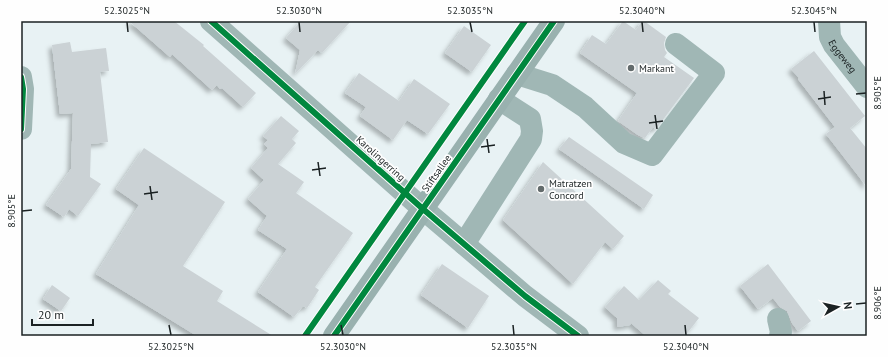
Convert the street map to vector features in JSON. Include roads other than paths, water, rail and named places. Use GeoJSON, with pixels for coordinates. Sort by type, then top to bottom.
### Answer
{"type":"FeatureCollection","features":[{"type":"Feature","properties":{"kind":"main road","name":"Stiftsallee"},"geometry":{"type":"LineString","coordinates":[[334,336],[554,21]]}},
{"type":"Feature","properties":{"kind":"street","name":"Karolingerring"},"geometry":{"type":"LineString","coordinates":[[211,21],[423,209],[525,296],[578,336]]}},
{"type":"Feature","properties":{"kind":"street","name":"Eggeweg"},"geometry":{"type":"LineString","coordinates":[[829,21],[830,37],[834,46],[867,87]]}},
{"type":"Feature","properties":{"kind":"street"},"geometry":{"type":"LineString","coordinates":[[517,74],[552,85],[585,107],[624,143],[652,155],[714,73],[676,44]]}},
{"type":"Feature","properties":{"kind":"street"},"geometry":{"type":"LineString","coordinates":[[21,77],[23,89],[21,129]]}},
{"type":"Feature","properties":{"kind":"street"},"geometry":{"type":"LineString","coordinates":[[464,244],[531,139],[532,131],[530,119],[499,99]]}},
{"type":"Feature","properties":{"kind":"place","name":"Markant"},"geometry":{"type":"Point","coordinates":[631,68]}},
{"type":"Feature","properties":{"kind":"place","name":"Matratzen Concord"},"geometry":{"type":"Point","coordinates":[541,189]}}]}
